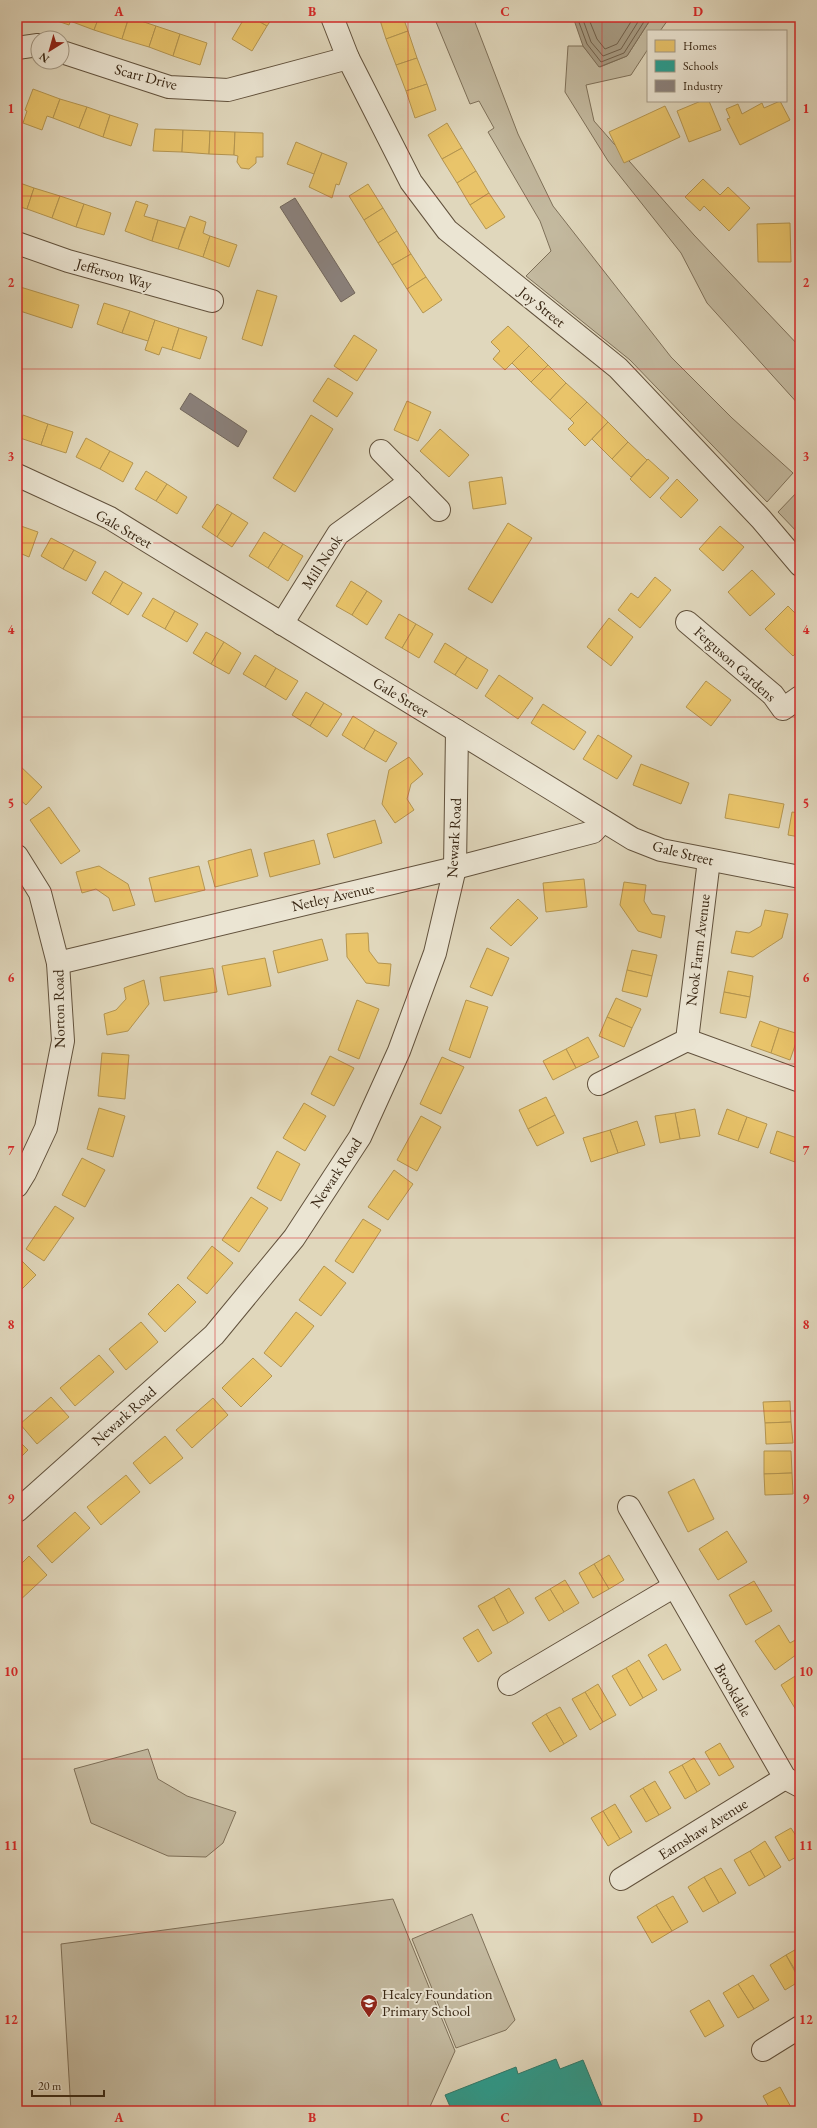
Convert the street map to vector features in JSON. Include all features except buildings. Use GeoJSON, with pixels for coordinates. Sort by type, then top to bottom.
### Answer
{"type":"FeatureCollection","features":[{"type":"Feature","properties":{"kind":"street","name":"Joy Street"},"geometry":{"type":"LineString","coordinates":[[332,17],[348,58],[412,182],[447,230],[618,368],[761,519],[800,565]]}},
{"type":"Feature","properties":{"kind":"street"},"geometry":{"type":"LineString","coordinates":[[17,48],[30,46]]}},
{"type":"Feature","properties":{"kind":"street","name":"Scarr Drive"},"geometry":{"type":"LineString","coordinates":[[70,55],[169,87],[228,90],[348,58]]}},
{"type":"Feature","properties":{"kind":"street","name":"Jefferson Way"},"geometry":{"type":"LineString","coordinates":[[17,243],[68,261],[212,301]]}},
{"type":"Feature","properties":{"kind":"street"},"geometry":{"type":"LineString","coordinates":[[381,451],[439,510]]}},
{"type":"Feature","properties":{"kind":"street","name":"Gale Street"},"geometry":{"type":"LineString","coordinates":[[17,475],[110,518],[603,822],[633,839],[660,850],[800,876]]}},
{"type":"Feature","properties":{"kind":"street","name":"Mill Nook"},"geometry":{"type":"LineString","coordinates":[[282,624],[338,534],[411,481]]}},
{"type":"Feature","properties":{"kind":"street","name":"Ferguson Gardens"},"geometry":{"type":"LineString","coordinates":[[687,622],[773,694],[783,710],[800,697]]}},
{"type":"Feature","properties":{"kind":"street","name":"Newark Road"},"geometry":{"type":"LineString","coordinates":[[17,1511],[214,1335],[294,1238],[360,1137],[399,1051],[435,953],[456,868],[457,731]]}},
{"type":"Feature","properties":{"kind":"street","name":"Netley Avenue"},"geometry":{"type":"LineString","coordinates":[[58,963],[456,868],[593,832],[603,822]]}},
{"type":"Feature","properties":{"kind":"street","name":"Norton Road"},"geometry":{"type":"LineString","coordinates":[[17,856],[40,893],[58,963],[63,1041],[46,1128],[25,1173],[17,1186]]}},
{"type":"Feature","properties":{"kind":"street","name":"Nook Farm Avenue"},"geometry":{"type":"LineString","coordinates":[[687,1040],[709,860]]}},
{"type":"Feature","properties":{"kind":"street"},"geometry":{"type":"LineString","coordinates":[[599,1084],[687,1040],[800,1081]]}},
{"type":"Feature","properties":{"kind":"street","name":"Brookdale"},"geometry":{"type":"LineString","coordinates":[[629,1507],[673,1587],[792,1782]]}},
{"type":"Feature","properties":{"kind":"street"},"geometry":{"type":"LineString","coordinates":[[509,1684],[673,1587]]}},
{"type":"Feature","properties":{"kind":"street","name":"Earnshaw Avenue"},"geometry":{"type":"LineString","coordinates":[[621,1879],[792,1782]]}},
{"type":"Feature","properties":{"kind":"street"},"geometry":{"type":"LineString","coordinates":[[763,2050],[800,2027]]}},
{"type":"Feature","properties":{"kind":"shaded area"},"geometry":{"type":"Polygon","coordinates":[[[434,17],[473,17],[518,134],[553,206],[671,357],[732,418],[793,473],[767,502],[630,360],[526,276],[551,251],[540,221],[488,132],[494,128],[479,101],[470,104],[434,17]]]}},
{"type":"Feature","properties":{"kind":"shaded area"},"geometry":{"type":"Polygon","coordinates":[[[652,17],[670,17],[661,30],[647,30],[647,51],[631,75],[586,85],[594,121],[694,235],[800,347],[800,406],[707,303],[681,253],[608,161],[565,92],[568,46],[583,46],[600,67],[627,56],[652,17]]]}},
{"type":"Feature","properties":{"kind":"shaded area"},"geometry":{"type":"Polygon","coordinates":[[[800,489],[800,535],[778,512],[800,489]]]}},
{"type":"Feature","properties":{"kind":"shaded area"},"geometry":{"type":"Polygon","coordinates":[[[148,1749],[158,1779],[187,1796],[236,1812],[223,1843],[206,1857],[168,1856],[91,1823],[74,1769],[148,1749]]]}},
{"type":"Feature","properties":{"kind":"shaded area"},"geometry":{"type":"Polygon","coordinates":[[[393,1899],[455,2051],[428,2111],[71,2111],[61,1944],[393,1899]]]}},
{"type":"Feature","properties":{"kind":"shaded area"},"geometry":{"type":"Polygon","coordinates":[[[472,1914],[515,2020],[506,2030],[456,2048],[412,1939],[472,1914]]]}},
{"type":"Feature","properties":{"kind":"water"},"geometry":{"type":"Polygon","coordinates":[[[573,17],[652,17],[627,56],[599,67],[583,46],[573,17]]]}},
{"type":"Feature","properties":{"kind":"place","name":"Healey Foundation Primary School"},"geometry":{"type":"Point","coordinates":[369,2018]}}]}
